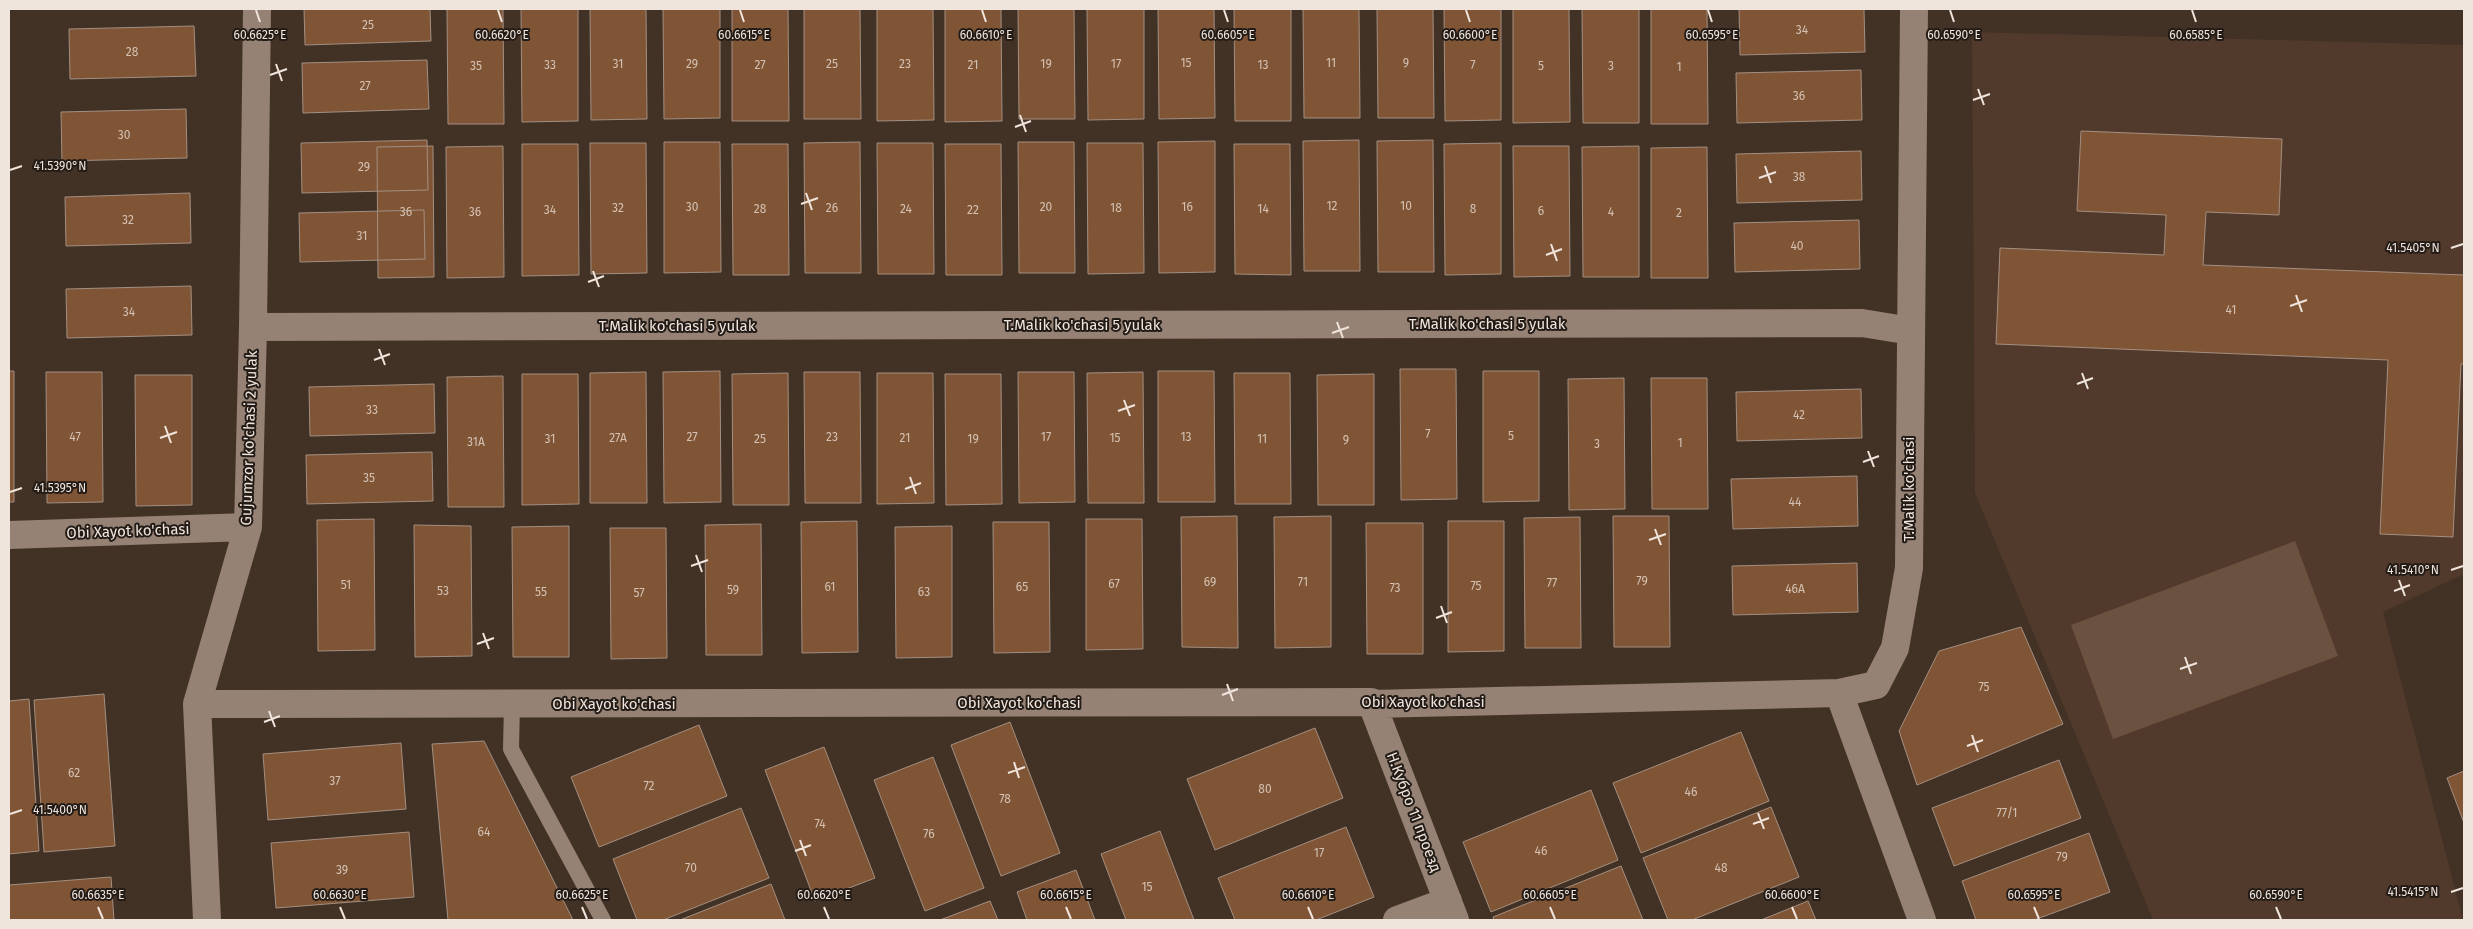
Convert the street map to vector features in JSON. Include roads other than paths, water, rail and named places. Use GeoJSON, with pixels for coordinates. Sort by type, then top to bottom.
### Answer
{"type":"FeatureCollection","features":[{"type":"Feature","properties":{"kind":"street","name":"Gujumzor ko'chasi 2 yulak"},"geometry":{"type":"LineString","coordinates":[[207,920],[197,704],[248,528],[253,327],[257,9]]}},
{"type":"Feature","properties":{"kind":"street","name":"T.Malik ko'chasi"},"geometry":{"type":"LineString","coordinates":[[1839,694],[1876,684],[1895,648],[1909,568],[1914,9]]}},
{"type":"Feature","properties":{"kind":"street","name":"T.Malik ko'chasi 5 yulak"},"geometry":{"type":"LineString","coordinates":[[253,327],[1862,323],[1911,331]]}},
{"type":"Feature","properties":{"kind":"street","name":"Obi Xayot ko'chasi"},"geometry":{"type":"LineString","coordinates":[[9,535],[248,528]]}},
{"type":"Feature","properties":{"kind":"street","name":"Obi Xayot ko'chasi"},"geometry":{"type":"LineString","coordinates":[[197,704],[512,705],[1371,702],[1372,704],[1839,694]]}},
{"type":"Feature","properties":{"kind":"street"},"geometry":{"type":"LineString","coordinates":[[1839,694],[1922,920]]}},
{"type":"Feature","properties":{"kind":"street","name":"Н.Кубро 11 проезд"},"geometry":{"type":"LineString","coordinates":[[1372,704],[1452,911]]}},
{"type":"Feature","properties":{"kind":"street"},"geometry":{"type":"LineString","coordinates":[[1397,920],[1452,911]]}},
{"type":"Feature","properties":{"kind":"lane"},"geometry":{"type":"LineString","coordinates":[[512,705],[511,749],[603,920]]}}]}
